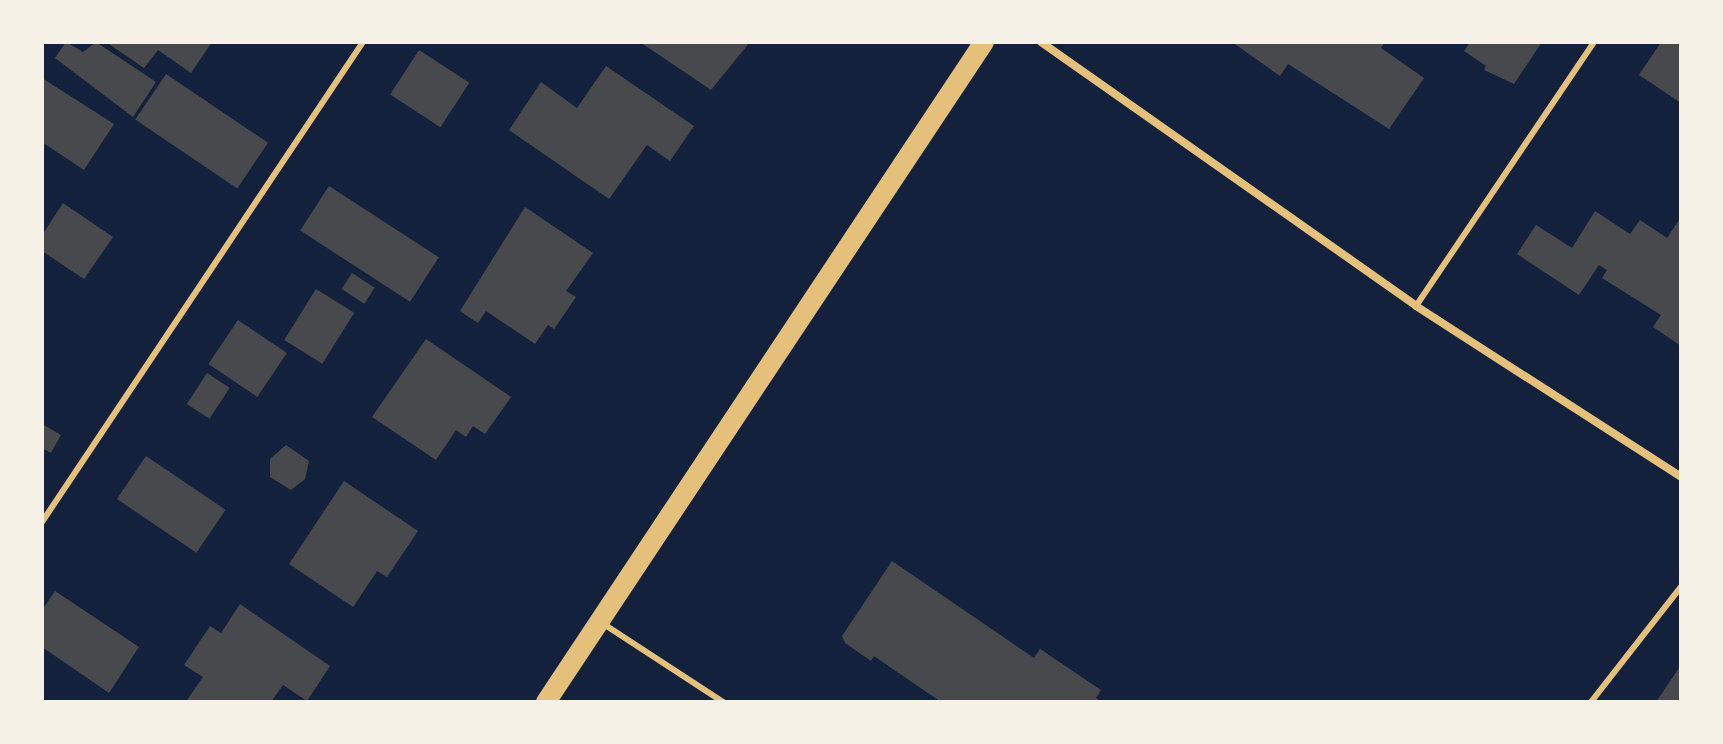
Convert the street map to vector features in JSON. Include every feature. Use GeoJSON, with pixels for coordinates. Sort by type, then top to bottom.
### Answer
{"type":"FeatureCollection","features":[{"type":"Feature","properties":{"kind":"main road"},"geometry":{"type":"LineString","coordinates":[[546,702],[984,42]]}},
{"type":"Feature","properties":{"kind":"street"},"geometry":{"type":"LineString","coordinates":[[1041,42],[1416,306],[1681,477]]}},
{"type":"Feature","properties":{"kind":"lane"},"geometry":{"type":"LineString","coordinates":[[42,522],[363,42]]}},
{"type":"Feature","properties":{"kind":"lane"},"geometry":{"type":"LineString","coordinates":[[1416,306],[1594,42]]}},
{"type":"Feature","properties":{"kind":"lane"},"geometry":{"type":"LineString","coordinates":[[1591,702],[1681,587]]}},
{"type":"Feature","properties":{"kind":"lane"},"geometry":{"type":"LineString","coordinates":[[600,621],[723,702]]}},
{"type":"Feature","properties":{"kind":"building"},"geometry":{"type":"Polygon","coordinates":[[[66,42],[83,52],[96,42],[156,82],[133,117],[55,58],[66,42]]]}},
{"type":"Feature","properties":{"kind":"building"},"geometry":{"type":"Polygon","coordinates":[[[106,42],[212,42],[191,73],[158,50],[144,68],[106,42]]]}},
{"type":"Feature","properties":{"kind":"building"},"geometry":{"type":"Polygon","coordinates":[[[640,42],[750,42],[711,90],[640,42]]]}},
{"type":"Feature","properties":{"kind":"building"},"geometry":{"type":"Polygon","coordinates":[[[1232,42],[1385,42],[1381,48],[1424,78],[1389,129],[1288,64],[1280,76],[1232,42]]]}},
{"type":"Feature","properties":{"kind":"building"},"geometry":{"type":"Polygon","coordinates":[[[1470,42],[1542,42],[1514,84],[1484,70],[1486,66],[1464,51],[1470,42]]]}},
{"type":"Feature","properties":{"kind":"building"},"geometry":{"type":"Polygon","coordinates":[[[1661,42],[1681,42],[1681,103],[1639,75],[1661,42]]]}},
{"type":"Feature","properties":{"kind":"building"},"geometry":{"type":"Polygon","coordinates":[[[419,50],[469,83],[440,127],[390,94],[419,50]]]}},
{"type":"Feature","properties":{"kind":"building"},"geometry":{"type":"Polygon","coordinates":[[[606,66],[694,126],[670,161],[647,145],[609,199],[509,130],[541,82],[577,108],[606,66]]]}},
{"type":"Feature","properties":{"kind":"building"},"geometry":{"type":"Polygon","coordinates":[[[166,74],[268,143],[237,188],[135,120],[166,74]]]}},
{"type":"Feature","properties":{"kind":"building"},"geometry":{"type":"Polygon","coordinates":[[[42,78],[114,124],[84,170],[45,144],[42,148],[42,78]]]}},
{"type":"Feature","properties":{"kind":"building"},"geometry":{"type":"Polygon","coordinates":[[[329,186],[439,257],[410,302],[300,230],[329,186]]]}},
{"type":"Feature","properties":{"kind":"building"},"geometry":{"type":"Polygon","coordinates":[[[63,203],[113,237],[84,279],[42,251],[42,235],[63,203]]]}},
{"type":"Feature","properties":{"kind":"building"},"geometry":{"type":"Polygon","coordinates":[[[525,207],[593,253],[566,291],[576,297],[554,329],[548,325],[535,344],[486,311],[478,323],[460,311],[525,207]]]}},
{"type":"Feature","properties":{"kind":"building"},"geometry":{"type":"Polygon","coordinates":[[[1595,211],[1630,234],[1640,220],[1667,238],[1681,217],[1681,346],[1653,327],[1661,315],[1602,278],[1607,270],[1599,265],[1579,295],[1517,254],[1536,225],[1572,248],[1595,211]]]}},
{"type":"Feature","properties":{"kind":"building"},"geometry":{"type":"Polygon","coordinates":[[[352,273],[375,288],[364,304],[342,289],[352,273]]]}},
{"type":"Feature","properties":{"kind":"building"},"geometry":{"type":"Polygon","coordinates":[[[316,289],[354,313],[322,364],[284,340],[316,289]]]}},
{"type":"Feature","properties":{"kind":"building"},"geometry":{"type":"Polygon","coordinates":[[[238,320],[287,353],[257,397],[208,364],[238,320]]]}},
{"type":"Feature","properties":{"kind":"building"},"geometry":{"type":"Polygon","coordinates":[[[426,339],[511,397],[485,434],[473,426],[466,437],[456,430],[436,460],[372,417],[426,339]]]}},
{"type":"Feature","properties":{"kind":"building"},"geometry":{"type":"Polygon","coordinates":[[[207,373],[230,388],[209,419],[187,404],[207,373]]]}},
{"type":"Feature","properties":{"kind":"building"},"geometry":{"type":"Polygon","coordinates":[[[42,424],[61,435],[51,453],[42,448],[42,424]]]}},
{"type":"Feature","properties":{"kind":"building"},"geometry":{"type":"Polygon","coordinates":[[[286,445],[309,461],[305,479],[291,490],[270,477],[270,459],[286,445]]]}},
{"type":"Feature","properties":{"kind":"building"},"geometry":{"type":"Polygon","coordinates":[[[146,456],[226,510],[197,553],[117,499],[146,456]]]}},
{"type":"Feature","properties":{"kind":"building"},"geometry":{"type":"Polygon","coordinates":[[[344,481],[418,531],[387,577],[377,571],[353,607],[289,564],[344,481]]]}},
{"type":"Feature","properties":{"kind":"building"},"geometry":{"type":"Polygon","coordinates":[[[892,561],[1034,658],[1040,649],[1101,690],[1096,698],[1101,702],[941,702],[874,656],[871,661],[845,643],[842,636],[892,561]]]}},
{"type":"Feature","properties":{"kind":"building"},"geometry":{"type":"Polygon","coordinates":[[[55,591],[139,647],[109,693],[42,647],[42,610],[55,591]]]}},
{"type":"Feature","properties":{"kind":"building"},"geometry":{"type":"Polygon","coordinates":[[[240,604],[330,666],[307,701],[283,685],[271,702],[187,700],[203,677],[184,665],[210,626],[221,633],[240,604]]]}},
{"type":"Feature","properties":{"kind":"building"},"geometry":{"type":"Polygon","coordinates":[[[1681,665],[1681,702],[1656,702],[1681,665]]]}}]}
